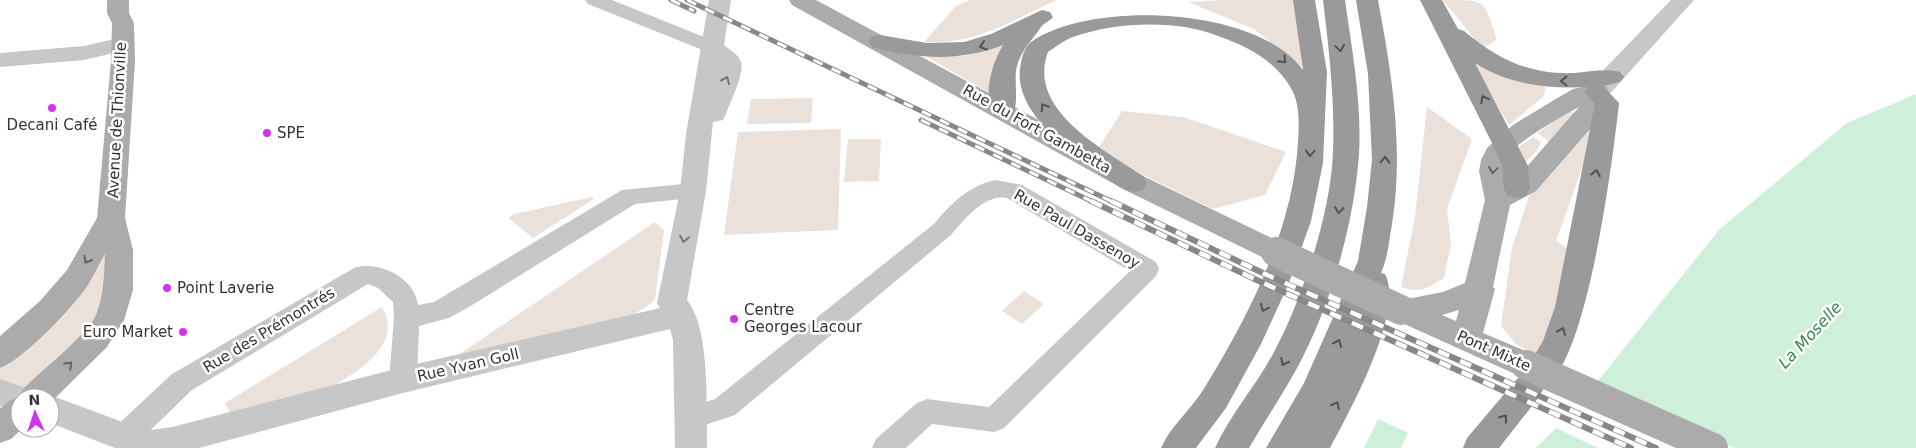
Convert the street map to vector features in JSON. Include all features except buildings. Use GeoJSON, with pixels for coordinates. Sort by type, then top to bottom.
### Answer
{"type":"FeatureCollection","features":[{"type":"Feature","properties":{"kind":"highway"},"geometry":{"type":"LineString","coordinates":[[1177,448],[1215,399],[1246,344],[1275,283],[1297,221],[1310,163],[1315,72],[1304,0]]}},
{"type":"Feature","properties":{"kind":"highway"},"geometry":{"type":"LineString","coordinates":[[1231,448],[1285,361],[1306,314],[1336,228],[1346,153],[1344,80],[1334,0]]}},
{"type":"Feature","properties":{"kind":"highway"},"geometry":{"type":"LineString","coordinates":[[1282,448],[1317,390],[1372,260],[1381,207],[1385,160],[1380,74],[1367,0]]}},
{"type":"Feature","properties":{"kind":"highway"},"geometry":{"type":"LineString","coordinates":[[1431,0],[1505,143]]}},
{"type":"Feature","properties":{"kind":"highway"},"geometry":{"type":"LineString","coordinates":[[1134,183],[1075,140],[1046,112],[1034,90],[1031,67],[1035,53],[1045,38],[1061,24],[1088,11],[1118,5],[1178,6],[1208,14],[1237,26],[1262,40],[1285,61],[1304,91],[1312,124]]}},
{"type":"Feature","properties":{"kind":"highway"},"geometry":{"type":"LineString","coordinates":[[880,42],[911,50],[943,53],[978,48],[1007,37],[1042,17],[1063,8]]}},
{"type":"Feature","properties":{"kind":"highway"},"geometry":{"type":"LineString","coordinates":[[1002,110],[1003,66],[1024,34],[1042,17]]}},
{"type":"Feature","properties":{"kind":"highway"},"geometry":{"type":"LineString","coordinates":[[1446,26],[1478,56],[1503,69],[1531,78],[1605,84],[1607,104],[1576,285],[1569,315],[1547,363],[1531,376],[1479,448]]}},
{"type":"Feature","properties":{"kind":"highway"},"geometry":{"type":"LineString","coordinates":[[1313,448],[1335,408],[1364,344],[1376,293],[1372,260]]}},
{"type":"Feature","properties":{"kind":"main road","name":"Avenue de Thionville"},"geometry":{"type":"LineString","coordinates":[[111,218],[123,34],[118,13],[118,0]]}},
{"type":"Feature","properties":{"kind":"main road","name":"Avenue de Thionville"},"geometry":{"type":"LineString","coordinates":[[123,34],[133,8],[133,0]]}},
{"type":"Feature","properties":{"kind":"main road","name":"Rue du Fort Gambetta"},"geometry":{"type":"LineString","coordinates":[[800,0],[880,42],[1034,130],[1134,183],[1276,252]]}},
{"type":"Feature","properties":{"kind":"main road"},"geometry":{"type":"LineString","coordinates":[[1508,195],[1492,177],[1496,153],[1505,143],[1583,95],[1605,84]]}},
{"type":"Feature","properties":{"kind":"main road"},"geometry":{"type":"LineString","coordinates":[[1467,339],[1508,195],[1527,184],[1574,132],[1588,115],[1605,84]]}},
{"type":"Feature","properties":{"kind":"main road"},"geometry":{"type":"LineString","coordinates":[[0,355],[50,309],[76,278],[111,218]]}},
{"type":"Feature","properties":{"kind":"main road"},"geometry":{"type":"LineString","coordinates":[[44,388],[96,338],[109,320],[118,290],[119,250],[111,218]]}},
{"type":"Feature","properties":{"kind":"main road","name":"Pont Mixte"},"geometry":{"type":"LineString","coordinates":[[1276,252],[1467,339],[1531,376],[1713,448]]}},
{"type":"Feature","properties":{"kind":"main road"},"geometry":{"type":"LineString","coordinates":[[1401,310],[1427,308],[1451,302],[1480,288]]}},
{"type":"Feature","properties":{"kind":"main road"},"geometry":{"type":"LineString","coordinates":[[0,429],[10,420]]}},
{"type":"Feature","properties":{"kind":"street"},"geometry":{"type":"LineString","coordinates":[[595,0],[712,47]]}},
{"type":"Feature","properties":{"kind":"street"},"geometry":{"type":"LineString","coordinates":[[691,448],[688,340],[682,315],[672,303],[693,191],[720,0]]}},
{"type":"Feature","properties":{"kind":"street"},"geometry":{"type":"LineString","coordinates":[[1605,84],[1683,0]]}},
{"type":"Feature","properties":{"kind":"street"},"geometry":{"type":"LineString","coordinates":[[4,59],[84,53],[123,34]]}},
{"type":"Feature","properties":{"kind":"street","name":"Rue Paul Dassenoy"},"geometry":{"type":"LineString","coordinates":[[690,418],[725,407],[943,229],[956,213],[990,190],[1002,188],[1014,191],[1147,269],[994,420],[927,411],[886,448]]}},
{"type":"Feature","properties":{"kind":"street"},"geometry":{"type":"LineString","coordinates":[[407,318],[440,311],[630,196],[693,191]]}},
{"type":"Feature","properties":{"kind":"street","name":"Rue des Prémontrés"},"geometry":{"type":"LineString","coordinates":[[124,437],[182,382],[363,275],[378,274],[385,278],[405,299],[407,318],[403,380]]}},
{"type":"Feature","properties":{"kind":"street","name":"Rue Yvan Goll"},"geometry":{"type":"LineString","coordinates":[[60,413],[124,437],[151,444],[172,441],[403,380],[682,315]]}},
{"type":"Feature","properties":{"kind":"shaded area"},"geometry":{"type":"Polygon","coordinates":[[[970,0],[1056,0],[976,36],[960,40],[924,42],[956,6],[970,0]]]}},
{"type":"Feature","properties":{"kind":"shaded area"},"geometry":{"type":"Polygon","coordinates":[[[1295,0],[1302,67],[1254,29],[1188,2],[1295,0]]]}},
{"type":"Feature","properties":{"kind":"shaded area"},"geometry":{"type":"Polygon","coordinates":[[[1443,0],[1477,2],[1482,5],[1489,16],[1497,39],[1487,46],[1481,47],[1443,0]]]}},
{"type":"Feature","properties":{"kind":"shaded area"},"geometry":{"type":"Polygon","coordinates":[[[1008,43],[993,95],[927,57],[964,56],[1008,43]]]}},
{"type":"Feature","properties":{"kind":"shaded area"},"geometry":{"type":"Polygon","coordinates":[[[1476,61],[1511,78],[1546,87],[1544,96],[1509,125],[1472,62],[1476,61]]]}},
{"type":"Feature","properties":{"kind":"shaded area"},"geometry":{"type":"Polygon","coordinates":[[[813,98],[811,123],[747,124],[751,99],[813,98]]]}},
{"type":"Feature","properties":{"kind":"shaded area"},"geometry":{"type":"Polygon","coordinates":[[[1427,107],[1472,139],[1447,209],[1451,244],[1444,278],[1423,289],[1413,290],[1401,287],[1415,217],[1427,107]]]}},
{"type":"Feature","properties":{"kind":"shaded area"},"geometry":{"type":"Polygon","coordinates":[[[1122,111],[1183,117],[1286,152],[1265,195],[1213,209],[1131,169],[1099,147],[1122,111]]]}},
{"type":"Feature","properties":{"kind":"shaded area"},"geometry":{"type":"Polygon","coordinates":[[[1569,111],[1577,114],[1549,146],[1547,140],[1537,133],[1569,111]]]}},
{"type":"Feature","properties":{"kind":"shaded area"},"geometry":{"type":"Polygon","coordinates":[[[1593,122],[1591,143],[1556,241],[1573,251],[1544,360],[1516,344],[1501,326],[1512,248],[1530,193],[1593,122]]]}},
{"type":"Feature","properties":{"kind":"shaded area"},"geometry":{"type":"Polygon","coordinates":[[[841,129],[838,230],[724,235],[738,132],[841,129]]]}},
{"type":"Feature","properties":{"kind":"shaded area"},"geometry":{"type":"Polygon","coordinates":[[[1533,137],[1541,142],[1538,149],[1526,162],[1518,147],[1533,137]]]}},
{"type":"Feature","properties":{"kind":"shaded area"},"geometry":{"type":"Polygon","coordinates":[[[848,139],[881,139],[879,181],[844,182],[848,139]]]}},
{"type":"Feature","properties":{"kind":"shaded area"},"geometry":{"type":"Polygon","coordinates":[[[592,197],[594,199],[533,238],[508,218],[514,214],[592,197]]]}},
{"type":"Feature","properties":{"kind":"shaded area"},"geometry":{"type":"Polygon","coordinates":[[[111,218],[114,304],[30,388],[10,388],[10,414],[0,429],[0,355],[111,218]]]}},
{"type":"Feature","properties":{"kind":"shaded area"},"geometry":{"type":"Polygon","coordinates":[[[655,222],[664,231],[655,299],[645,308],[630,316],[464,357],[461,353],[655,222]]]}},
{"type":"Feature","properties":{"kind":"shaded area"},"geometry":{"type":"Polygon","coordinates":[[[1024,291],[1044,304],[1022,324],[1002,311],[1024,291]]]}},
{"type":"Feature","properties":{"kind":"shaded area"},"geometry":{"type":"Polygon","coordinates":[[[382,307],[387,320],[387,332],[383,343],[367,363],[357,371],[335,385],[230,413],[225,403],[382,307]]]}},
{"type":"Feature","properties":{"kind":"water","name":"La Moselle"},"geometry":{"type":"Polygon","coordinates":[[[1916,94],[1916,448],[1536,448],[1577,407],[1719,230],[1847,123],[1916,94]]]}},
{"type":"Feature","properties":{"kind":"water"},"geometry":{"type":"Polygon","coordinates":[[[1378,419],[1408,433],[1401,448],[1364,448],[1378,419]]]}},
{"type":"Feature","properties":{"kind":"pier"},"geometry":{"type":"Polygon","coordinates":[[[1591,385],[1735,448],[1598,448],[1554,427],[1591,385]]]}},
{"type":"Feature","properties":{"kind":"railway"},"geometry":{"type":"LineString","coordinates":[[671,0],[694,11]]}},
{"type":"Feature","properties":{"kind":"railway"},"geometry":{"type":"LineString","coordinates":[[687,0],[1113,202]]}},
{"type":"Feature","properties":{"kind":"railway"},"geometry":{"type":"LineString","coordinates":[[921,120],[1093,202]]}},
{"type":"Feature","properties":{"kind":"railway"},"geometry":{"type":"LineString","coordinates":[[1091,201],[1261,282],[1631,448]]}},
{"type":"Feature","properties":{"kind":"railway"},"geometry":{"type":"LineString","coordinates":[[1111,201],[1265,274],[1656,448]]}},
{"type":"Feature","properties":{"kind":"place","name":"Decani Café"},"geometry":{"type":"Point","coordinates":[52,108]}},
{"type":"Feature","properties":{"kind":"place","name":"SPE"},"geometry":{"type":"Point","coordinates":[267,133]}},
{"type":"Feature","properties":{"kind":"place","name":"Point Laverie"},"geometry":{"type":"Point","coordinates":[167,288]}},
{"type":"Feature","properties":{"kind":"place","name":"Centre Georges Lacour"},"geometry":{"type":"Point","coordinates":[734,319]}},
{"type":"Feature","properties":{"kind":"place","name":"Euro Market"},"geometry":{"type":"Point","coordinates":[183,332]}}]}
